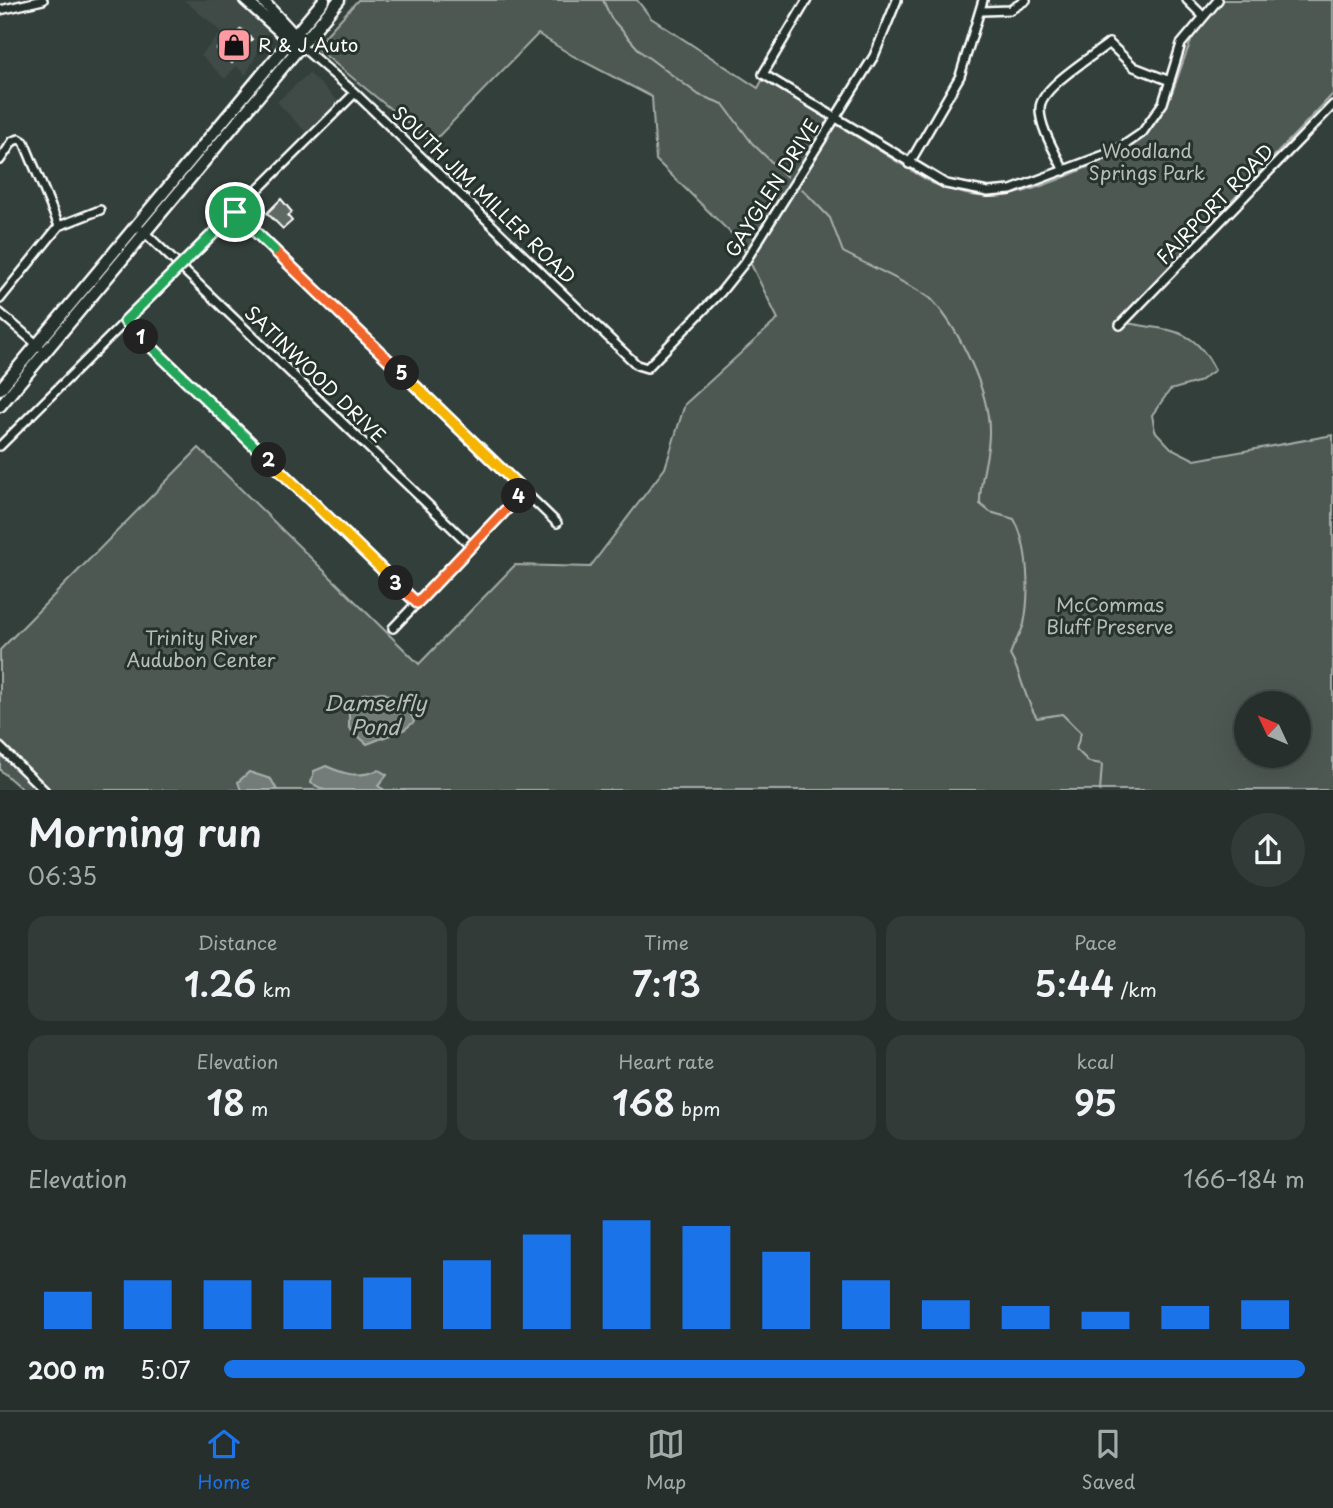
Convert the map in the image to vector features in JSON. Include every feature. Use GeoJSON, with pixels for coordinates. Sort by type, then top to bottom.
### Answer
{"type":"FeatureCollection","features":[{"type":"Feature","properties":{"kind":"main road"},"geometry":{"type":"LineString","coordinates":[[245,0],[301,46]]}},
{"type":"Feature","properties":{"kind":"main road"},"geometry":{"type":"LineString","coordinates":[[262,0],[292,38]]}},
{"type":"Feature","properties":{"kind":"main road"},"geometry":{"type":"LineString","coordinates":[[0,389],[324,0]]}},
{"type":"Feature","properties":{"kind":"main road"},"geometry":{"type":"LineString","coordinates":[[0,405],[339,0]]}},
{"type":"Feature","properties":{"kind":"street"},"geometry":{"type":"LineString","coordinates":[[0,10],[43,0]]}},
{"type":"Feature","properties":{"kind":"street"},"geometry":{"type":"LineString","coordinates":[[807,0],[763,74],[946,184],[988,192],[1011,190],[1064,171],[1116,149],[1142,132],[1157,115],[1181,44],[1202,15],[1217,0]]}},
{"type":"Feature","properties":{"kind":"street","name":"GAYGLEN DRIVE"},"geometry":{"type":"LineString","coordinates":[[643,368],[651,366],[732,280],[885,35],[897,0]]}},
{"type":"Feature","properties":{"kind":"street"},"geometry":{"type":"LineString","coordinates":[[909,164],[960,76],[984,0]]}},
{"type":"Feature","properties":{"kind":"street"},"geometry":{"type":"LineString","coordinates":[[982,11],[1010,10],[1026,0]]}},
{"type":"Feature","properties":{"kind":"street"},"geometry":{"type":"LineString","coordinates":[[1187,0],[1202,15]]}},
{"type":"Feature","properties":{"kind":"street"},"geometry":{"type":"LineString","coordinates":[[1064,171],[1040,114],[1043,95],[1053,85],[1109,43],[1145,74],[1170,80]]}},
{"type":"Feature","properties":{"kind":"street","name":"SOUTH JIM MILLER ROAD"},"geometry":{"type":"LineString","coordinates":[[301,46],[355,93],[643,368]]}},
{"type":"Feature","properties":{"kind":"street"},"geometry":{"type":"LineString","coordinates":[[0,446],[355,93]]}},
{"type":"Feature","properties":{"kind":"street","name":"FAIRPORT ROAD"},"geometry":{"type":"LineString","coordinates":[[1120,325],[1333,105]]}},
{"type":"Feature","properties":{"kind":"street"},"geometry":{"type":"LineString","coordinates":[[0,160],[13,141],[19,139],[24,142],[59,226]]}},
{"type":"Feature","properties":{"kind":"street"},"geometry":{"type":"LineString","coordinates":[[0,299],[59,226],[100,209]]}},
{"type":"Feature","properties":{"kind":"street"},"geometry":{"type":"LineString","coordinates":[[235,212],[557,523]]}},
{"type":"Feature","properties":{"kind":"street","name":"SATINWOOD DRIVE"},"geometry":{"type":"LineString","coordinates":[[137,225],[471,546]]}},
{"type":"Feature","properties":{"kind":"street"},"geometry":{"type":"LineString","coordinates":[[0,313],[46,352]]}},
{"type":"Feature","properties":{"kind":"street"},"geometry":{"type":"LineString","coordinates":[[125,321],[417,603]]}},
{"type":"Feature","properties":{"kind":"street"},"geometry":{"type":"LineString","coordinates":[[393,628],[524,491]]}},
{"type":"Feature","properties":{"kind":"street"},"geometry":{"type":"LineString","coordinates":[[0,747],[44,790]]}},
{"type":"Feature","properties":{"kind":"shaded area"},"geometry":{"type":"Polygon","coordinates":[[[184,0],[239,0],[269,30],[246,75],[236,66],[225,79],[201,55],[222,32],[184,0]]]}},
{"type":"Feature","properties":{"kind":"shaded area"},"geometry":{"type":"Polygon","coordinates":[[[309,73],[338,101],[306,132],[277,102],[309,73]]]}},
{"type":"Feature","properties":{"kind":"green space"},"geometry":{"type":"Polygon","coordinates":[[[358,0],[637,0],[651,18],[758,88],[763,79],[932,183],[962,193],[994,197],[1032,189],[1082,170],[1145,133],[1163,111],[1196,32],[1224,0],[1333,0],[1333,94],[1118,321],[1186,336],[1206,355],[1215,370],[1198,382],[1170,390],[1152,415],[1155,431],[1171,448],[1195,460],[1333,435],[1333,790],[23,790],[0,770],[0,650],[199,448],[419,664],[515,565],[590,567],[665,468],[685,404],[778,319],[740,242],[656,160],[652,97],[573,56],[538,34],[432,143],[315,47],[358,0]]]}},
{"type":"Feature","properties":{"kind":"water","name":"Damselfly Pond"},"geometry":{"type":"Polygon","coordinates":[[[382,692],[402,703],[414,722],[405,729],[367,744],[349,728],[349,710],[363,694],[382,692]]]}},
{"type":"Feature","properties":{"kind":"water"},"geometry":{"type":"Polygon","coordinates":[[[326,766],[352,774],[379,770],[387,775],[378,786],[385,790],[324,790],[311,783],[314,771],[326,766]]]}},
{"type":"Feature","properties":{"kind":"water"},"geometry":{"type":"Polygon","coordinates":[[[249,772],[271,779],[277,790],[241,790],[238,782],[249,772]]]}},
{"type":"Feature","properties":{"kind":"building","name":"R & J Auto"},"geometry":{"type":"Polygon","coordinates":[[[241,29],[252,39],[232,63],[217,49],[227,37],[231,41],[241,29]]]}},
{"type":"Feature","properties":{"kind":"building"},"geometry":{"type":"Polygon","coordinates":[[[281,199],[292,212],[288,216],[292,221],[283,229],[267,213],[281,199]]]}},
{"type":"Feature","properties":{"kind":"waterway"},"geometry":{"type":"LineString","coordinates":[[603,0],[611,18],[641,52],[699,95],[723,104],[752,143],[787,177]]}},
{"type":"Feature","properties":{"kind":"waterway"},"geometry":{"type":"LineString","coordinates":[[802,189],[830,218],[843,252],[932,300],[952,327],[971,361],[988,414],[989,440],[980,504],[990,512],[1014,519],[1025,556],[1026,612],[1023,628],[1010,655],[1037,718],[1062,714],[1081,733],[1076,749],[1089,762],[1102,764],[1100,790]]}},
{"type":"Feature","properties":{"kind":"place","name":"R & J Auto"},"geometry":{"type":"Point","coordinates":[234,45]}},
{"type":"Feature","properties":{"kind":"route"},"geometry":{"type":"LineString","coordinates":[[235,212],[524,491],[417,603],[125,321],[235,212]]}},
{"type":"Feature","properties":{"kind":"park label","name":"Woodland Springs Park"},"geometry":{"type":"Point","coordinates":[1147,162]}},
{"type":"Feature","properties":{"kind":"park label","name":"McCommas Bluff Preserve"},"geometry":{"type":"Point","coordinates":[1110,616]}},
{"type":"Feature","properties":{"kind":"park label","name":"Trinity River Audubon Center"},"geometry":{"type":"Point","coordinates":[201,649]}}]}
